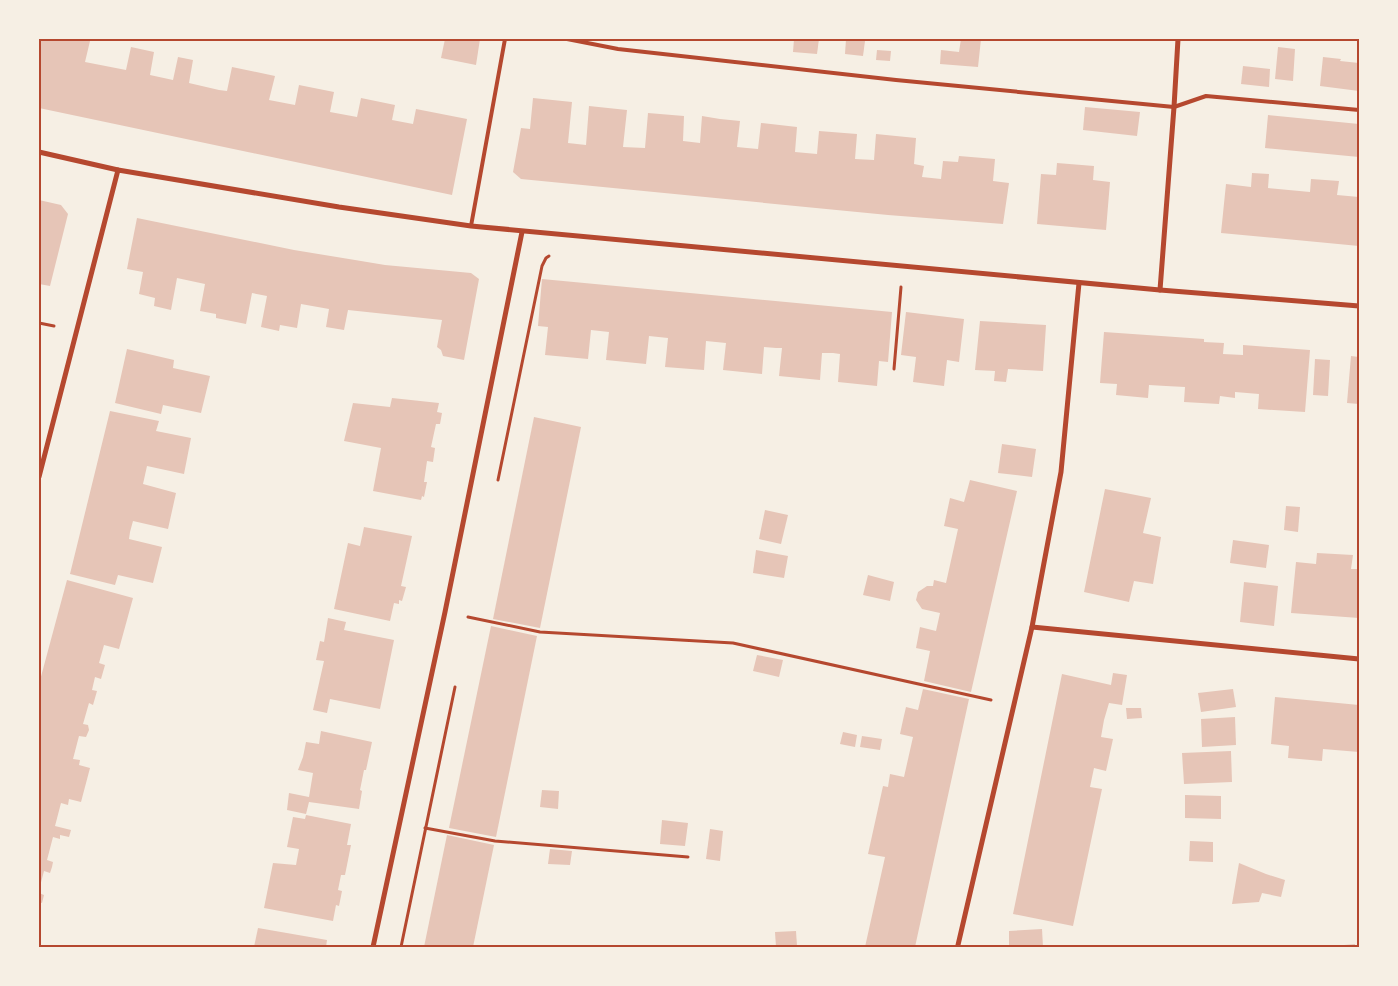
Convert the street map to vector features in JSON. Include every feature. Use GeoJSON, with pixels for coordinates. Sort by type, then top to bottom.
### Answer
{"type":"FeatureCollection","features":[{"type":"Feature","properties":{"kind":"street"},"geometry":{"type":"LineString","coordinates":[[1160,290],[1178,39]]}},
{"type":"Feature","properties":{"kind":"street"},"geometry":{"type":"LineString","coordinates":[[39,152],[118,170],[338,207],[522,232],[1079,283],[1359,306]]}},
{"type":"Feature","properties":{"kind":"street"},"geometry":{"type":"LineString","coordinates":[[39,477],[118,170]]}},
{"type":"Feature","properties":{"kind":"street"},"geometry":{"type":"LineString","coordinates":[[373,947],[445,612],[522,232]]}},
{"type":"Feature","properties":{"kind":"street"},"geometry":{"type":"LineString","coordinates":[[958,945],[1032,626],[1061,472],[1079,283]]}},
{"type":"Feature","properties":{"kind":"street"},"geometry":{"type":"LineString","coordinates":[[1032,626],[1359,659]]}},
{"type":"Feature","properties":{"kind":"lane"},"geometry":{"type":"LineString","coordinates":[[471,226],[505,39]]}},
{"type":"Feature","properties":{"kind":"lane"},"geometry":{"type":"LineString","coordinates":[[567,39],[638,52],[886,79],[1174,107],[1206,96],[1359,110]]}},
{"type":"Feature","properties":{"kind":"path"},"geometry":{"type":"LineString","coordinates":[[498,480],[542,266],[546,258],[553,255]]}},
{"type":"Feature","properties":{"kind":"path"},"geometry":{"type":"LineString","coordinates":[[892,286],[901,287],[894,369]]}},
{"type":"Feature","properties":{"kind":"path"},"geometry":{"type":"LineString","coordinates":[[468,627],[470,617],[540,632],[733,643],[992,700]]}},
{"type":"Feature","properties":{"kind":"path"},"geometry":{"type":"LineString","coordinates":[[401,947],[456,684]]}},
{"type":"Feature","properties":{"kind":"path"},"geometry":{"type":"LineString","coordinates":[[425,828],[495,841],[688,857]]}},
{"type":"Feature","properties":{"kind":"building"},"geometry":{"type":"Polygon","coordinates":[[[39,39],[80,39],[90,41],[85,62],[126,70],[131,47],[154,52],[150,75],[173,80],[178,57],[193,60],[189,83],[219,90],[227,91],[232,67],[275,76],[269,100],[295,105],[299,85],[334,92],[330,112],[357,117],[361,98],[395,105],[392,120],[413,124],[416,109],[467,119],[452,195],[39,108],[39,39]]]}},
{"type":"Feature","properties":{"kind":"building"},"geometry":{"type":"Polygon","coordinates":[[[445,39],[480,39],[476,65],[441,58],[445,39]]]}},
{"type":"Feature","properties":{"kind":"building"},"geometry":{"type":"Polygon","coordinates":[[[794,39],[819,39],[817,54],[793,52],[794,39]]]}},
{"type":"Feature","properties":{"kind":"building"},"geometry":{"type":"Polygon","coordinates":[[[846,39],[865,41],[863,56],[845,54],[846,39]]]}},
{"type":"Feature","properties":{"kind":"building"},"geometry":{"type":"Polygon","coordinates":[[[961,39],[981,39],[978,67],[940,64],[941,50],[959,52],[961,39]]]}},
{"type":"Feature","properties":{"kind":"building"},"geometry":{"type":"Polygon","coordinates":[[[1278,47],[1295,49],[1293,81],[1275,79],[1278,47]]]}},
{"type":"Feature","properties":{"kind":"building"},"geometry":{"type":"Polygon","coordinates":[[[877,50],[891,51],[890,61],[876,60],[877,50]]]}},
{"type":"Feature","properties":{"kind":"building"},"geometry":{"type":"Polygon","coordinates":[[[1323,57],[1359,63],[1359,91],[1320,86],[1323,57]]]}},
{"type":"Feature","properties":{"kind":"building"},"geometry":{"type":"Polygon","coordinates":[[[1243,66],[1270,69],[1269,87],[1241,84],[1243,66]]]}},
{"type":"Feature","properties":{"kind":"building"},"geometry":{"type":"Polygon","coordinates":[[[533,98],[572,102],[568,143],[586,145],[589,106],[627,110],[623,147],[645,148],[648,113],[684,116],[683,141],[700,143],[702,116],[740,121],[737,147],[758,149],[761,123],[797,127],[795,152],[817,154],[819,131],[857,134],[855,159],[874,160],[876,134],[916,138],[914,164],[924,166],[922,177],[941,179],[943,161],[958,162],[959,156],[995,159],[993,181],[1009,183],[1003,224],[888,215],[521,179],[513,172],[521,128],[530,129],[533,98]]]}},
{"type":"Feature","properties":{"kind":"building"},"geometry":{"type":"Polygon","coordinates":[[[1085,107],[1140,112],[1137,136],[1083,130],[1085,107]]]}},
{"type":"Feature","properties":{"kind":"building"},"geometry":{"type":"Polygon","coordinates":[[[1268,115],[1359,124],[1359,157],[1265,148],[1268,115]]]}},
{"type":"Feature","properties":{"kind":"building"},"geometry":{"type":"Polygon","coordinates":[[[1057,163],[1094,166],[1093,180],[1110,182],[1106,230],[1037,224],[1041,174],[1056,175],[1057,163]]]}},
{"type":"Feature","properties":{"kind":"building"},"geometry":{"type":"Polygon","coordinates":[[[1252,173],[1269,174],[1268,188],[1310,192],[1311,179],[1339,181],[1337,195],[1359,197],[1359,246],[1221,233],[1226,184],[1251,187],[1252,173]]]}},
{"type":"Feature","properties":{"kind":"building"},"geometry":{"type":"Polygon","coordinates":[[[39,200],[61,205],[68,214],[50,286],[39,284],[39,200]]]}},
{"type":"Feature","properties":{"kind":"building"},"geometry":{"type":"Polygon","coordinates":[[[137,218],[294,250],[385,265],[471,273],[479,279],[464,360],[443,356],[441,350],[437,347],[442,320],[348,310],[344,330],[326,327],[329,309],[301,304],[297,328],[280,325],[279,331],[261,327],[267,296],[252,293],[246,324],[216,318],[216,314],[200,311],[205,284],[177,278],[171,310],[154,306],[155,298],[139,294],[143,272],[127,269],[137,218]]]}},
{"type":"Feature","properties":{"kind":"building"},"geometry":{"type":"Polygon","coordinates":[[[542,279],[892,312],[888,362],[879,361],[877,386],[838,382],[840,354],[833,353],[822,353],[820,380],[779,376],[782,348],[764,347],[762,374],[723,370],[726,343],[706,341],[704,370],[665,367],[668,338],[649,336],[646,364],[606,360],[609,332],[591,330],[588,359],[545,355],[548,327],[538,326],[542,279]]]}},
{"type":"Feature","properties":{"kind":"building"},"geometry":{"type":"Polygon","coordinates":[[[906,312],[964,319],[959,362],[947,360],[944,386],[913,382],[916,357],[901,355],[906,312]]]}},
{"type":"Feature","properties":{"kind":"building"},"geometry":{"type":"Polygon","coordinates":[[[980,321],[1046,325],[1043,371],[1008,369],[1006,382],[994,381],[995,371],[975,370],[980,321]]]}},
{"type":"Feature","properties":{"kind":"building"},"geometry":{"type":"Polygon","coordinates":[[[1104,332],[1204,339],[1204,342],[1224,343],[1223,354],[1243,355],[1243,345],[1310,350],[1305,412],[1258,409],[1259,394],[1235,392],[1235,398],[1220,396],[1219,404],[1184,402],[1185,387],[1149,385],[1148,398],[1116,395],[1117,384],[1100,383],[1104,332]]]}},
{"type":"Feature","properties":{"kind":"building"},"geometry":{"type":"Polygon","coordinates":[[[127,349],[174,360],[173,368],[210,376],[201,413],[163,405],[161,414],[115,403],[127,349]]]}},
{"type":"Feature","properties":{"kind":"building"},"geometry":{"type":"Polygon","coordinates":[[[1351,356],[1359,357],[1359,404],[1347,403],[1351,356]]]}},
{"type":"Feature","properties":{"kind":"building"},"geometry":{"type":"Polygon","coordinates":[[[1315,359],[1330,360],[1328,396],[1313,395],[1315,359]]]}},
{"type":"Feature","properties":{"kind":"building"},"geometry":{"type":"Polygon","coordinates":[[[392,398],[439,403],[437,412],[442,413],[440,424],[436,424],[431,447],[435,448],[433,462],[427,461],[424,482],[427,482],[424,497],[422,496],[421,500],[373,491],[381,448],[344,441],[353,403],[390,407],[392,398]]]}},
{"type":"Feature","properties":{"kind":"building"},"geometry":{"type":"Polygon","coordinates":[[[110,411],[159,421],[156,431],[191,438],[184,474],[147,466],[143,484],[176,493],[168,529],[133,521],[130,532],[129,539],[162,547],[153,583],[118,575],[115,585],[70,574],[110,411]]]}},
{"type":"Feature","properties":{"kind":"building"},"geometry":{"type":"Polygon","coordinates":[[[534,417],[581,427],[540,628],[493,619],[534,417]]]}},
{"type":"Feature","properties":{"kind":"building"},"geometry":{"type":"Polygon","coordinates":[[[1002,444],[1036,449],[1032,477],[998,473],[1002,444]]]}},
{"type":"Feature","properties":{"kind":"building"},"geometry":{"type":"Polygon","coordinates":[[[970,480],[1017,491],[971,692],[924,681],[930,651],[916,648],[920,627],[936,631],[940,613],[922,609],[916,600],[918,592],[927,586],[933,586],[934,580],[946,583],[958,529],[944,526],[950,498],[964,502],[970,480]]]}},
{"type":"Feature","properties":{"kind":"building"},"geometry":{"type":"Polygon","coordinates":[[[1105,489],[1151,498],[1143,533],[1161,537],[1153,584],[1134,581],[1129,602],[1084,592],[1105,489]]]}},
{"type":"Feature","properties":{"kind":"building"},"geometry":{"type":"Polygon","coordinates":[[[1286,506],[1300,507],[1298,532],[1284,530],[1286,506]]]}},
{"type":"Feature","properties":{"kind":"building"},"geometry":{"type":"Polygon","coordinates":[[[765,510],[788,515],[781,544],[759,539],[765,510]]]}},
{"type":"Feature","properties":{"kind":"building"},"geometry":{"type":"Polygon","coordinates":[[[364,527],[412,536],[401,586],[406,587],[402,601],[399,600],[399,604],[394,603],[390,621],[334,609],[348,543],[360,546],[364,527]]]}},
{"type":"Feature","properties":{"kind":"building"},"geometry":{"type":"Polygon","coordinates":[[[1233,540],[1269,545],[1266,568],[1230,563],[1233,540]]]}},
{"type":"Feature","properties":{"kind":"building"},"geometry":{"type":"Polygon","coordinates":[[[756,550],[788,556],[784,578],[753,573],[756,550]]]}},
{"type":"Feature","properties":{"kind":"building"},"geometry":{"type":"Polygon","coordinates":[[[1317,553],[1353,555],[1351,569],[1359,569],[1359,618],[1291,613],[1296,562],[1316,564],[1317,553]]]}},
{"type":"Feature","properties":{"kind":"building"},"geometry":{"type":"Polygon","coordinates":[[[868,575],[894,582],[890,601],[863,595],[868,575]]]}},
{"type":"Feature","properties":{"kind":"building"},"geometry":{"type":"Polygon","coordinates":[[[67,580],[133,598],[119,649],[104,645],[99,663],[105,665],[101,679],[95,677],[92,690],[97,691],[93,705],[89,703],[83,724],[88,725],[89,730],[86,737],[79,736],[73,759],[80,760],[79,765],[90,768],[81,802],[69,799],[68,805],[61,803],[55,826],[71,830],[69,837],[60,835],[60,839],[53,837],[47,860],[53,862],[52,867],[50,873],[44,871],[39,890],[39,684],[67,580]]]}},
{"type":"Feature","properties":{"kind":"building"},"geometry":{"type":"Polygon","coordinates":[[[1244,582],[1278,586],[1274,626],[1240,622],[1244,582]]]}},
{"type":"Feature","properties":{"kind":"building"},"geometry":{"type":"Polygon","coordinates":[[[328,618],[346,622],[344,630],[394,640],[380,709],[330,699],[327,713],[313,710],[324,661],[316,660],[320,641],[324,642],[328,618]]]}},
{"type":"Feature","properties":{"kind":"building"},"geometry":{"type":"Polygon","coordinates":[[[491,626],[537,636],[496,837],[449,828],[491,626]]]}},
{"type":"Feature","properties":{"kind":"building"},"geometry":{"type":"Polygon","coordinates":[[[757,655],[783,660],[779,677],[753,671],[757,655]]]}},
{"type":"Feature","properties":{"kind":"building"},"geometry":{"type":"Polygon","coordinates":[[[1113,673],[1127,675],[1122,705],[1109,703],[1104,720],[1101,737],[1113,739],[1106,771],[1094,768],[1090,787],[1102,789],[1073,926],[1013,914],[1062,674],[1111,685],[1113,673]]]}},
{"type":"Feature","properties":{"kind":"building"},"geometry":{"type":"Polygon","coordinates":[[[923,689],[969,699],[915,947],[865,947],[885,857],[868,854],[883,786],[888,787],[890,774],[904,777],[913,737],[900,734],[903,720],[906,707],[918,710],[923,689]]]}},
{"type":"Feature","properties":{"kind":"building"},"geometry":{"type":"Polygon","coordinates":[[[1233,689],[1236,707],[1201,712],[1198,693],[1233,689]]]}},
{"type":"Feature","properties":{"kind":"building"},"geometry":{"type":"Polygon","coordinates":[[[1275,697],[1359,705],[1359,752],[1323,749],[1322,761],[1288,758],[1289,746],[1271,744],[1275,697]]]}},
{"type":"Feature","properties":{"kind":"building"},"geometry":{"type":"Polygon","coordinates":[[[1126,708],[1141,708],[1142,718],[1127,719],[1126,708]]]}},
{"type":"Feature","properties":{"kind":"building"},"geometry":{"type":"Polygon","coordinates":[[[1235,717],[1236,745],[1202,747],[1201,719],[1235,717]]]}},
{"type":"Feature","properties":{"kind":"building"},"geometry":{"type":"Polygon","coordinates":[[[321,731],[372,742],[360,790],[362,791],[359,809],[309,802],[306,814],[287,810],[289,793],[309,797],[313,773],[298,770],[306,742],[319,744],[321,731]]]}},
{"type":"Feature","properties":{"kind":"building"},"geometry":{"type":"Polygon","coordinates":[[[843,732],[857,735],[855,747],[840,744],[843,732]]]}},
{"type":"Feature","properties":{"kind":"building"},"geometry":{"type":"Polygon","coordinates":[[[862,736],[882,739],[880,750],[860,747],[862,736]]]}},
{"type":"Feature","properties":{"kind":"building"},"geometry":{"type":"Polygon","coordinates":[[[1231,751],[1232,782],[1184,784],[1182,753],[1231,751]]]}},
{"type":"Feature","properties":{"kind":"building"},"geometry":{"type":"Polygon","coordinates":[[[542,790],[559,791],[558,809],[540,807],[542,790]]]}},
{"type":"Feature","properties":{"kind":"building"},"geometry":{"type":"Polygon","coordinates":[[[1185,795],[1221,796],[1221,819],[1185,818],[1185,795]]]}},
{"type":"Feature","properties":{"kind":"building"},"geometry":{"type":"Polygon","coordinates":[[[306,815],[351,824],[347,845],[351,845],[345,875],[341,875],[338,890],[342,891],[339,906],[336,905],[333,921],[264,908],[273,863],[296,865],[299,849],[287,847],[293,817],[305,819],[306,815]]]}},
{"type":"Feature","properties":{"kind":"building"},"geometry":{"type":"Polygon","coordinates":[[[662,820],[688,823],[685,846],[660,844],[662,820]]]}},
{"type":"Feature","properties":{"kind":"building"},"geometry":{"type":"Polygon","coordinates":[[[710,829],[723,831],[720,861],[706,859],[710,829]]]}},
{"type":"Feature","properties":{"kind":"building"},"geometry":{"type":"Polygon","coordinates":[[[447,835],[494,845],[473,947],[424,947],[447,835]]]}},
{"type":"Feature","properties":{"kind":"building"},"geometry":{"type":"Polygon","coordinates":[[[1190,841],[1213,842],[1213,862],[1189,861],[1190,841]]]}},
{"type":"Feature","properties":{"kind":"building"},"geometry":{"type":"Polygon","coordinates":[[[550,849],[572,851],[570,865],[548,864],[550,849]]]}},
{"type":"Feature","properties":{"kind":"building"},"geometry":{"type":"Polygon","coordinates":[[[1239,863],[1285,880],[1281,897],[1262,893],[1259,902],[1232,904],[1239,863]]]}},
{"type":"Feature","properties":{"kind":"building"},"geometry":{"type":"Polygon","coordinates":[[[39,893],[44,895],[42,903],[39,902],[39,893]]]}},
{"type":"Feature","properties":{"kind":"building"},"geometry":{"type":"Polygon","coordinates":[[[258,928],[327,940],[326,947],[254,947],[258,928]]]}},
{"type":"Feature","properties":{"kind":"building"},"geometry":{"type":"Polygon","coordinates":[[[1042,929],[1043,947],[1009,947],[1009,931],[1042,929]]]}},
{"type":"Feature","properties":{"kind":"building"},"geometry":{"type":"Polygon","coordinates":[[[796,931],[797,946],[776,947],[775,932],[796,931]]]}},
{"type":"Feature","properties":{"kind":"building"},"geometry":{"type":"Polygon","coordinates":[[[1355,944],[1355,947],[1333,947],[1333,946],[1355,944]]]}}]}
